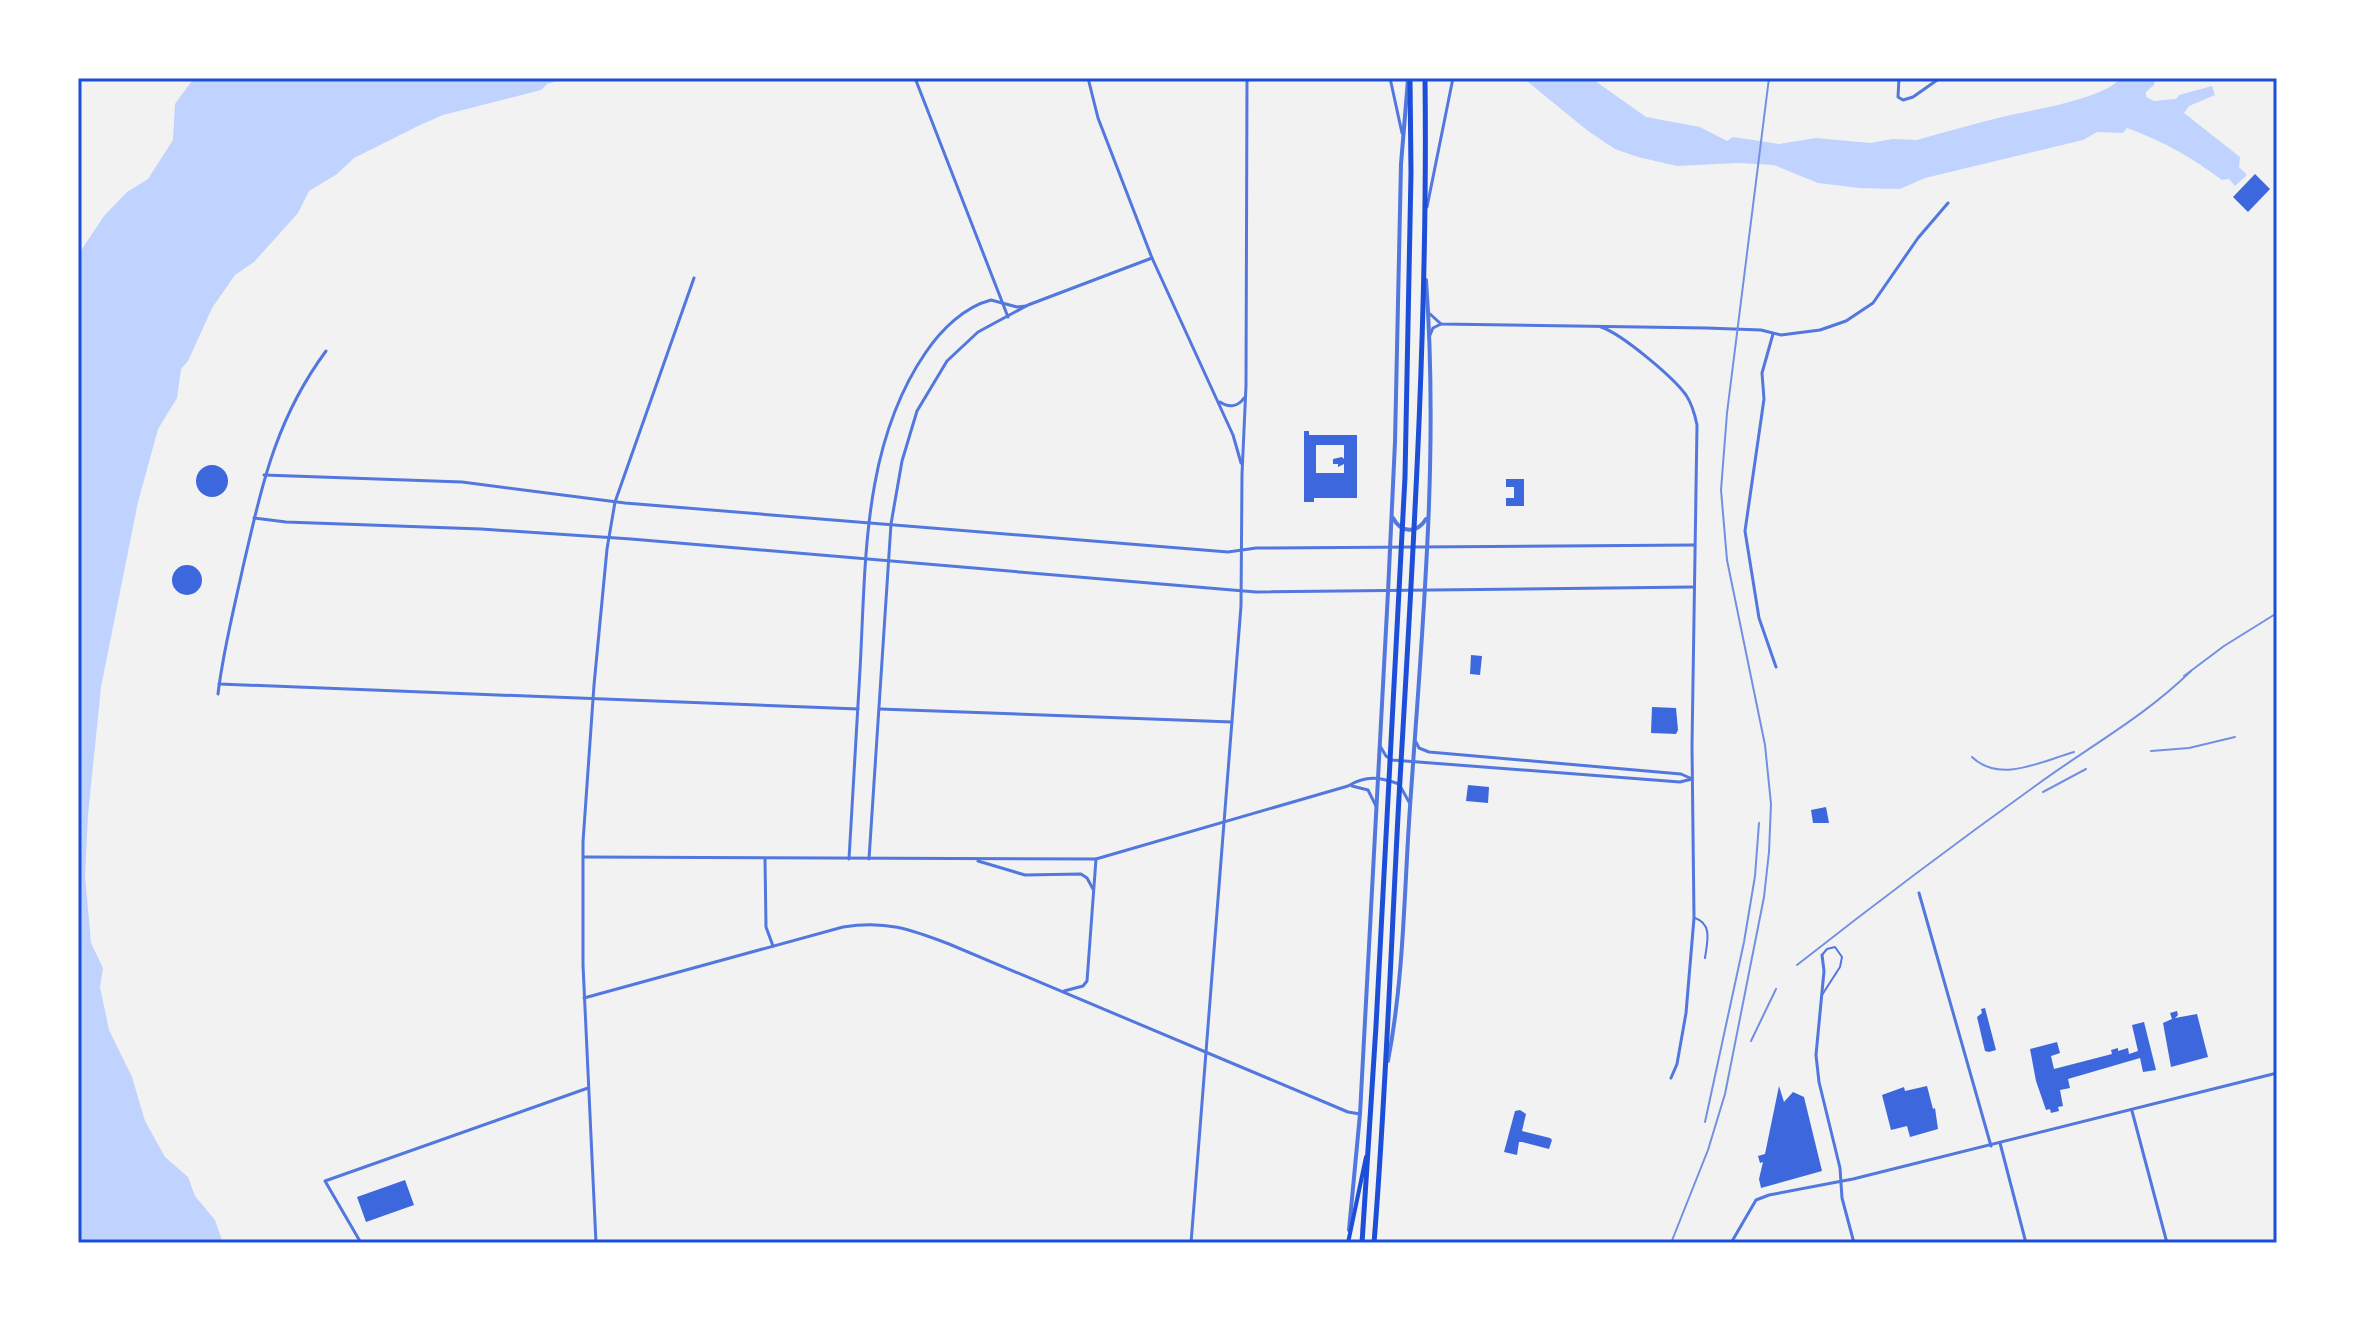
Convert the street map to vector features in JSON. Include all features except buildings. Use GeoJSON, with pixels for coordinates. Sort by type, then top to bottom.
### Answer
{"type":"FeatureCollection","features":[{"type":"Feature","properties":{"kind":"main road"},"geometry":{"type":"LineString","coordinates":[[1362,1243],[1402,547],[1409,78]]}},
{"type":"Feature","properties":{"kind":"main road"},"geometry":{"type":"LineString","coordinates":[[1374,1243],[1392,971],[1419,411],[1425,267],[1425,78]]}},
{"type":"Feature","properties":{"kind":"main road"},"geometry":{"type":"LineString","coordinates":[[1348,1240],[1369,1143]]}},
{"type":"Feature","properties":{"kind":"street"},"geometry":{"type":"LineString","coordinates":[[915,78],[1008,317]]}},
{"type":"Feature","properties":{"kind":"street"},"geometry":{"type":"LineString","coordinates":[[1088,78],[1098,118],[1152,258],[1237,447],[1242,474]]}},
{"type":"Feature","properties":{"kind":"street"},"geometry":{"type":"LineString","coordinates":[[1191,1243],[1240,590],[1246,410],[1247,78]]}},
{"type":"Feature","properties":{"kind":"street"},"geometry":{"type":"LineString","coordinates":[[1390,78],[1403,142]]}},
{"type":"Feature","properties":{"kind":"street"},"geometry":{"type":"LineString","coordinates":[[1348,1240],[1360,1114],[1388,592],[1403,142],[1409,78]]}},
{"type":"Feature","properties":{"kind":"street"},"geometry":{"type":"LineString","coordinates":[[1425,214],[1453,78]]}},
{"type":"Feature","properties":{"kind":"street"},"geometry":{"type":"LineString","coordinates":[[1899,78],[1898,97],[1903,100],[1913,97],[1940,78]]}},
{"type":"Feature","properties":{"kind":"street"},"geometry":{"type":"LineString","coordinates":[[1429,339],[1433,328],[1441,324],[1728,328],[1773,334],[1820,330],[1862,312],[1948,203]]}},
{"type":"Feature","properties":{"kind":"street"},"geometry":{"type":"LineString","coordinates":[[869,859],[891,524],[906,440],[926,392],[961,346],[978,332],[1028,305],[1152,258]]}},
{"type":"Feature","properties":{"kind":"street"},"geometry":{"type":"LineString","coordinates":[[1386,1067],[1402,972],[1426,547],[1431,405],[1425,267]]}},
{"type":"Feature","properties":{"kind":"street"},"geometry":{"type":"LineString","coordinates":[[596,1243],[584,998],[583,857],[593,699],[609,538],[615,502],[694,278]]}},
{"type":"Feature","properties":{"kind":"street"},"geometry":{"type":"LineString","coordinates":[[849,859],[869,523],[886,433],[918,364],[952,322],[984,301],[1001,301],[1017,307],[1028,305]]}},
{"type":"Feature","properties":{"kind":"street"},"geometry":{"type":"LineString","coordinates":[[1428,310],[1433,319],[1441,324]]}},
{"type":"Feature","properties":{"kind":"street"},"geometry":{"type":"LineString","coordinates":[[1601,327],[1618,335],[1686,394],[1698,430],[1694,545],[1694,918],[1686,1013],[1677,1064],[1671,1078]]}},
{"type":"Feature","properties":{"kind":"street"},"geometry":{"type":"LineString","coordinates":[[1773,334],[1762,373],[1764,399],[1745,531],[1759,618],[1776,667]]}},
{"type":"Feature","properties":{"kind":"street"},"geometry":{"type":"LineString","coordinates":[[218,694],[254,518],[271,452],[292,406],[326,351]]}},
{"type":"Feature","properties":{"kind":"street"},"geometry":{"type":"LineString","coordinates":[[1216,398],[1228,406],[1236,405],[1246,395]]}},
{"type":"Feature","properties":{"kind":"street"},"geometry":{"type":"LineString","coordinates":[[264,475],[462,482],[615,502],[1228,552],[1390,547],[1694,545]]}},
{"type":"Feature","properties":{"kind":"street"},"geometry":{"type":"LineString","coordinates":[[1392,515],[1397,525],[1408,530],[1419,527],[1427,517]]}},
{"type":"Feature","properties":{"kind":"street"},"geometry":{"type":"LineString","coordinates":[[254,518],[609,538],[1240,590],[1388,592],[1694,587]]}},
{"type":"Feature","properties":{"kind":"street"},"geometry":{"type":"LineString","coordinates":[[219,684],[858,709]]}},
{"type":"Feature","properties":{"kind":"street"},"geometry":{"type":"LineString","coordinates":[[880,709],[1232,722]]}},
{"type":"Feature","properties":{"kind":"street"},"geometry":{"type":"LineString","coordinates":[[1415,738],[1419,748],[1429,752],[1681,774],[1693,779]]}},
{"type":"Feature","properties":{"kind":"street"},"geometry":{"type":"LineString","coordinates":[[1379,742],[1389,759],[1413,762],[1680,782],[1693,779]]}},
{"type":"Feature","properties":{"kind":"street"},"geometry":{"type":"LineString","coordinates":[[583,857],[1096,859],[1348,786],[1366,778],[1402,786],[1410,806]]}},
{"type":"Feature","properties":{"kind":"street"},"geometry":{"type":"LineString","coordinates":[[1348,786],[1361,786],[1368,790],[1376,806]]}},
{"type":"Feature","properties":{"kind":"street"},"geometry":{"type":"LineString","coordinates":[[765,859],[766,927],[773,946]]}},
{"type":"Feature","properties":{"kind":"street"},"geometry":{"type":"LineString","coordinates":[[1060,991],[1075,989],[1087,981],[1096,859]]}},
{"type":"Feature","properties":{"kind":"street"},"geometry":{"type":"LineString","coordinates":[[975,860],[1025,875],[1081,874],[1094,891]]}},
{"type":"Feature","properties":{"kind":"street"},"geometry":{"type":"LineString","coordinates":[[1919,893],[1991,1146]]}},
{"type":"Feature","properties":{"kind":"street"},"geometry":{"type":"LineString","coordinates":[[584,998],[843,927],[883,923],[936,939],[1348,1112],[1360,1114]]}},
{"type":"Feature","properties":{"kind":"street"},"geometry":{"type":"LineString","coordinates":[[1822,955],[1824,971],[1816,1055],[1842,1198],[1854,1243]]}},
{"type":"Feature","properties":{"kind":"street"},"geometry":{"type":"LineString","coordinates":[[1731,1243],[1756,1200],[1769,1195],[1991,1146],[2277,1073]]}},
{"type":"Feature","properties":{"kind":"street"},"geometry":{"type":"LineString","coordinates":[[361,1243],[325,1181],[588,1088]]}},
{"type":"Feature","properties":{"kind":"street"},"geometry":{"type":"LineString","coordinates":[[2132,1110],[2167,1243]]}},
{"type":"Feature","properties":{"kind":"street"},"geometry":{"type":"LineString","coordinates":[[2000,1143],[2026,1243]]}},
{"type":"Feature","properties":{"kind":"lane"},"geometry":{"type":"LineString","coordinates":[[1694,918],[1704,922],[1708,932],[1705,958]]}},
{"type":"Feature","properties":{"kind":"lane"},"geometry":{"type":"LineString","coordinates":[[1821,996],[1840,967],[1842,957],[1835,947],[1827,949],[1822,955]]}},
{"type":"Feature","properties":{"kind":"water"},"geometry":{"type":"Polygon","coordinates":[[[194,78],[566,78],[547,84],[541,90],[443,115],[420,125],[354,158],[337,174],[309,191],[298,213],[254,262],[235,275],[212,308],[188,361],[181,369],[177,398],[158,429],[138,502],[101,687],[85,876],[91,943],[103,968],[100,987],[109,1030],[132,1077],[145,1121],[165,1157],[188,1177],[195,1196],[215,1220],[223,1243],[78,1243],[78,255],[104,216],[127,192],[148,179],[173,140],[175,104],[194,78]]]}},
{"type":"Feature","properties":{"kind":"water"},"geometry":{"type":"Polygon","coordinates":[[[1523,78],[1591,78],[1646,117],[1700,127],[1727,141],[1733,137],[1779,144],[1816,138],[1870,143],[1893,139],[1917,140],[2083,98],[2112,86],[2121,78],[2155,78],[2154,85],[2146,92],[2146,97],[2154,101],[2176,99],[2179,95],[2212,86],[2215,95],[2189,106],[2184,113],[2240,157],[2239,167],[2247,175],[2235,186],[2229,179],[2222,180],[2176,150],[2127,128],[2123,133],[2097,132],[2083,140],[1925,178],[1900,189],[1818,183],[1774,165],[1677,166],[1615,149],[1523,78]]]}},
{"type":"Feature","properties":{"kind":"railway"},"geometry":{"type":"LineString","coordinates":[[1671,1243],[1708,1150],[1725,1094],[1764,897],[1769,852],[1771,804],[1765,745],[1727,560],[1721,490],[1727,413],[1769,78]]}},
{"type":"Feature","properties":{"kind":"railway"},"geometry":{"type":"LineString","coordinates":[[2184,676],[2224,646],[2277,613]]}},
{"type":"Feature","properties":{"kind":"railway"},"geometry":{"type":"LineString","coordinates":[[1797,965],[1977,828],[2136,717],[2191,671]]}},
{"type":"Feature","properties":{"kind":"railway"},"geometry":{"type":"LineString","coordinates":[[2151,751],[2189,748],[2235,737]]}},
{"type":"Feature","properties":{"kind":"railway"},"geometry":{"type":"LineString","coordinates":[[1972,757],[1983,765],[2008,770],[2074,752]]}},
{"type":"Feature","properties":{"kind":"railway"},"geometry":{"type":"LineString","coordinates":[[2043,792],[2086,769]]}},
{"type":"Feature","properties":{"kind":"railway"},"geometry":{"type":"LineString","coordinates":[[1705,1122],[1744,942],[1755,876],[1759,823]]}},
{"type":"Feature","properties":{"kind":"railway"},"geometry":{"type":"LineString","coordinates":[[1751,1041],[1776,989]]}}]}
